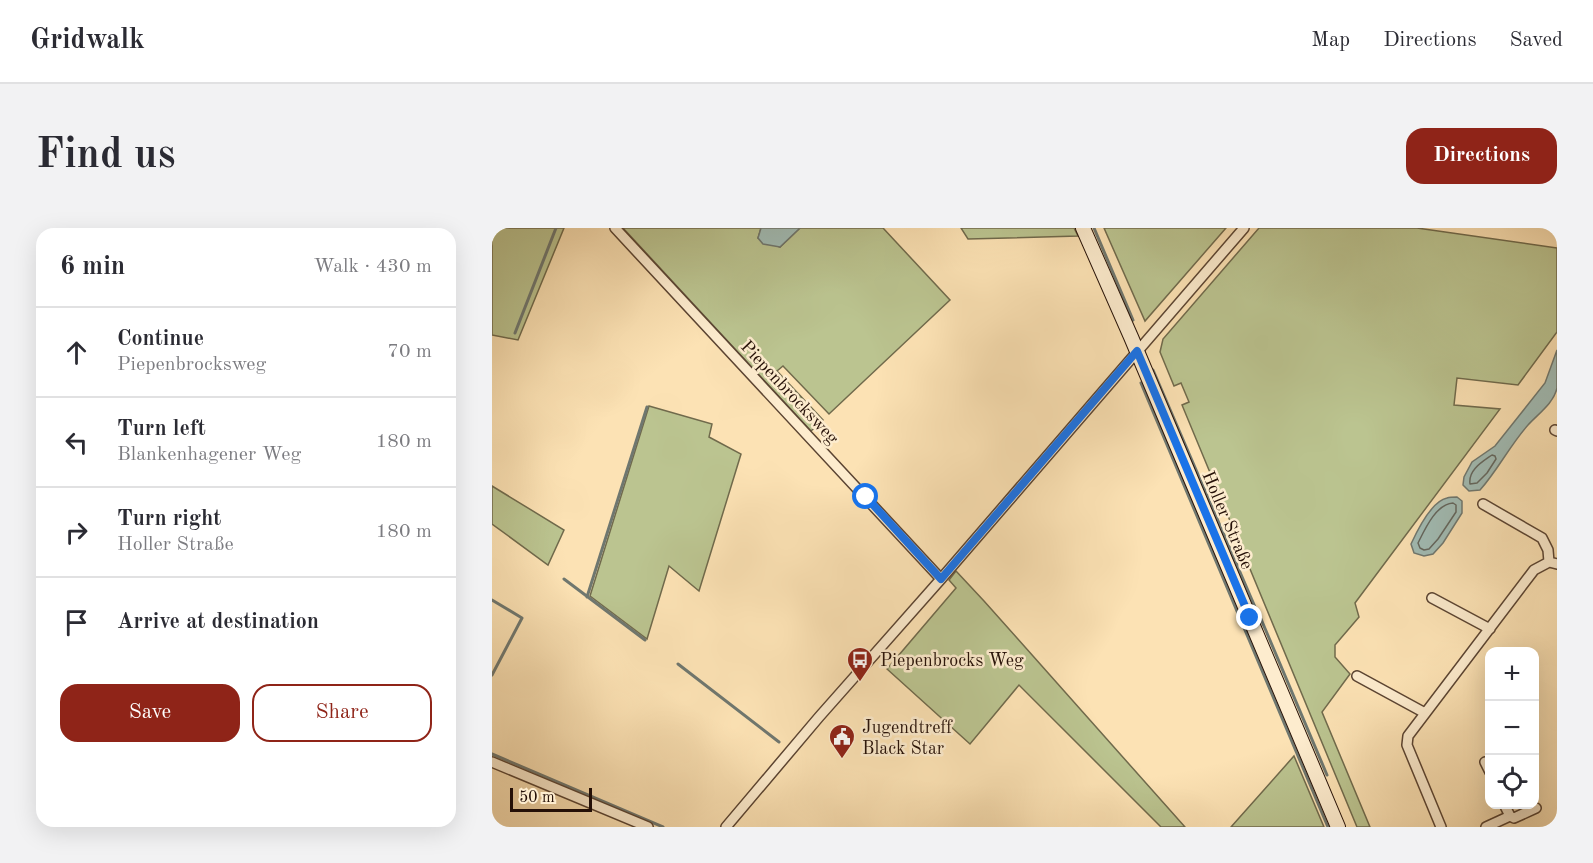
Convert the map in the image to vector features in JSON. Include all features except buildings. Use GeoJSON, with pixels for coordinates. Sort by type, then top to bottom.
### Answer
{"type":"FeatureCollection","features":[{"type":"Feature","properties":{"kind":"street","name":"Piepenbrocksweg"},"geometry":{"type":"LineString","coordinates":[[615,228],[941,579]]}},
{"type":"Feature","properties":{"kind":"street","name":"Holler Straße"},"geometry":{"type":"LineString","coordinates":[[1083,228],[1338,827]]}},
{"type":"Feature","properties":{"kind":"street"},"geometry":{"type":"LineString","coordinates":[[726,827],[1244,228]]}},
{"type":"Feature","properties":{"kind":"street"},"geometry":{"type":"LineString","coordinates":[[1441,827],[1407,745],[1408,736],[1534,570],[1553,563],[1542,538],[1483,504]]}},
{"type":"Feature","properties":{"kind":"street"},"geometry":{"type":"LineString","coordinates":[[1432,598],[1490,629]]}},
{"type":"Feature","properties":{"kind":"street"},"geometry":{"type":"LineString","coordinates":[[1358,676],[1425,714]]}},
{"type":"Feature","properties":{"kind":"street"},"geometry":{"type":"LineString","coordinates":[[492,762],[648,827]]}},
{"type":"Feature","properties":{"kind":"street"},"geometry":{"type":"LineString","coordinates":[[1506,809],[1510,816]]}},
{"type":"Feature","properties":{"kind":"street"},"geometry":{"type":"LineString","coordinates":[[1486,827],[1510,816],[1514,818],[1534,809]]}},
{"type":"Feature","properties":{"kind":"green space"},"geometry":{"type":"Polygon","coordinates":[[[492,228],[564,228],[518,340],[492,335],[492,228]]]}},
{"type":"Feature","properties":{"kind":"green space"},"geometry":{"type":"Polygon","coordinates":[[[623,228],[761,228],[758,238],[780,247],[800,228],[883,228],[950,300],[829,414],[783,366],[777,371],[823,420],[811,431],[623,228]]]}},
{"type":"Feature","properties":{"kind":"green space"},"geometry":{"type":"Polygon","coordinates":[[[961,228],[1074,228],[1078,236],[968,239],[961,228]]]}},
{"type":"Feature","properties":{"kind":"green space"},"geometry":{"type":"Polygon","coordinates":[[[1104,228],[1226,228],[1145,321],[1104,228]]]}},
{"type":"Feature","properties":{"kind":"green space"},"geometry":{"type":"Polygon","coordinates":[[[1259,228],[1417,228],[1557,248],[1557,332],[1518,385],[1457,378],[1454,405],[1500,409],[1355,603],[1359,617],[1335,645],[1335,657],[1350,674],[1322,712],[1370,827],[1357,827],[1182,405],[1189,402],[1181,383],[1174,386],[1160,352],[1163,339],[1259,228]]]}},
{"type":"Feature","properties":{"kind":"green space"},"geometry":{"type":"Polygon","coordinates":[[[649,406],[712,424],[709,437],[741,454],[699,591],[669,566],[647,639],[590,596],[649,406]]]}},
{"type":"Feature","properties":{"kind":"green space"},"geometry":{"type":"Polygon","coordinates":[[[492,486],[564,530],[548,565],[492,524],[492,486]]]}},
{"type":"Feature","properties":{"kind":"green space"},"geometry":{"type":"Polygon","coordinates":[[[956,571],[1185,827],[1161,827],[1019,685],[970,744],[887,669],[956,588],[949,580],[956,571]]]}},
{"type":"Feature","properties":{"kind":"green space"},"geometry":{"type":"Polygon","coordinates":[[[1294,756],[1324,827],[1231,827],[1294,756]]]}},
{"type":"Feature","properties":{"kind":"water"},"geometry":{"type":"Polygon","coordinates":[[[761,228],[800,228],[780,247],[763,244],[758,238],[761,228]]]}},
{"type":"Feature","properties":{"kind":"water"},"geometry":{"type":"Polygon","coordinates":[[[1557,350],[1557,388],[1553,399],[1528,425],[1480,490],[1469,491],[1463,485],[1464,477],[1472,462],[1495,446],[1545,383],[1557,350]]]}},
{"type":"Feature","properties":{"kind":"water"},"geometry":{"type":"Polygon","coordinates":[[[1457,497],[1462,501],[1462,513],[1443,543],[1433,554],[1424,556],[1414,553],[1411,544],[1431,510],[1441,500],[1457,497]]]}},
{"type":"Feature","properties":{"kind":"waterway"},"geometry":{"type":"LineString","coordinates":[[515,333],[556,228]]}},
{"type":"Feature","properties":{"kind":"waterway"},"geometry":{"type":"LineString","coordinates":[[1094,228],[1133,320]]}},
{"type":"Feature","properties":{"kind":"waterway"},"geometry":{"type":"LineString","coordinates":[[1153,370],[1255,607]]}},
{"type":"Feature","properties":{"kind":"waterway"},"geometry":{"type":"LineString","coordinates":[[1141,383],[1328,827]]}},
{"type":"Feature","properties":{"kind":"waterway"},"geometry":{"type":"LineString","coordinates":[[587,597],[647,407]]}},
{"type":"Feature","properties":{"kind":"waterway"},"geometry":{"type":"LineString","coordinates":[[564,579],[645,640]]}},
{"type":"Feature","properties":{"kind":"waterway"},"geometry":{"type":"LineString","coordinates":[[492,600],[522,618],[492,675]]}},
{"type":"Feature","properties":{"kind":"waterway"},"geometry":{"type":"LineString","coordinates":[[1261,619],[1327,775]]}},
{"type":"Feature","properties":{"kind":"waterway"},"geometry":{"type":"LineString","coordinates":[[678,664],[779,742]]}},
{"type":"Feature","properties":{"kind":"waterway"},"geometry":{"type":"LineString","coordinates":[[492,754],[663,827]]}},
{"type":"Feature","properties":{"kind":"place","name":"Piepenbrocks Weg"},"geometry":{"type":"Point","coordinates":[860,683]}},
{"type":"Feature","properties":{"kind":"place","name":"Jugendtreff Black Star"},"geometry":{"type":"Point","coordinates":[842,760]}},
{"type":"Feature","properties":{"kind":"route"},"geometry":{"type":"LineString","coordinates":[[866,497],[941,579],[1137,351],[1250,618]]}}]}
